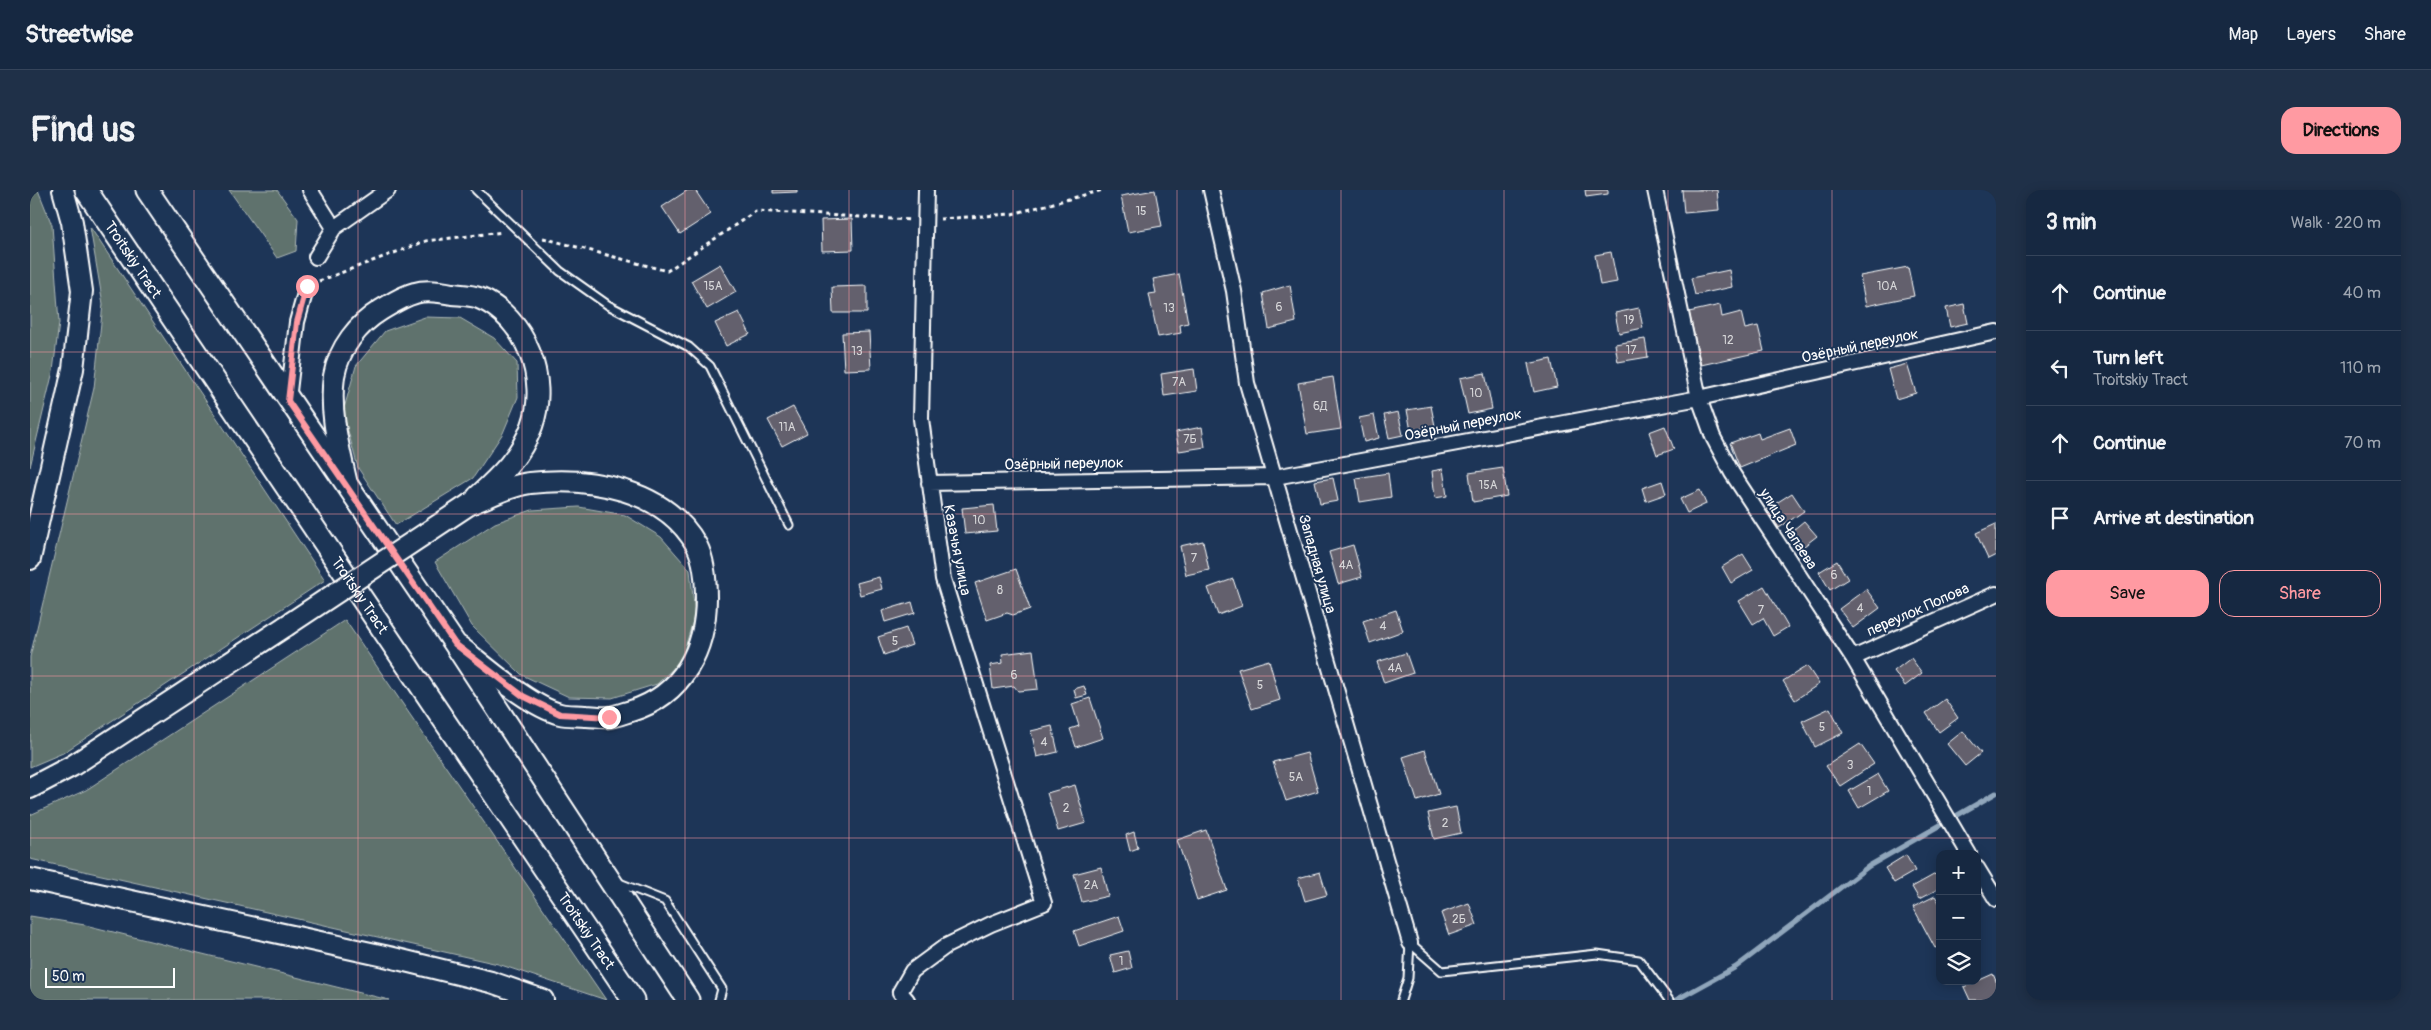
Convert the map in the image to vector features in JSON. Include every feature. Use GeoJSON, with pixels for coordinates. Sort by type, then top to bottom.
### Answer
{"type":"FeatureCollection","features":[{"type":"Feature","properties":{"kind":"main road"},"geometry":{"type":"LineString","coordinates":[[30,559],[73,369],[82,291],[72,222],[63,190]]}},
{"type":"Feature","properties":{"kind":"main road","name":"Troitskiy Tract"},"geometry":{"type":"LineString","coordinates":[[86,190],[633,1000]]}},
{"type":"Feature","properties":{"kind":"main road"},"geometry":{"type":"LineString","coordinates":[[147,190],[288,401],[455,644],[688,1000]]}},
{"type":"Feature","properties":{"kind":"main road"},"geometry":{"type":"LineString","coordinates":[[30,788],[72,766],[470,504],[507,470],[532,426],[538,397],[536,369],[524,341],[503,313],[478,298],[444,293],[416,293],[393,302],[366,319],[346,344],[334,374],[332,414],[349,489]]}},
{"type":"Feature","properties":{"kind":"main road"},"geometry":{"type":"LineString","coordinates":[[455,644],[523,696],[560,714],[609,717],[646,706],[678,682],[695,657],[704,632],[706,577],[697,547],[680,522],[650,501],[613,486],[574,481],[529,483],[470,504]]}},
{"type":"Feature","properties":{"kind":"main road"},"geometry":{"type":"LineString","coordinates":[[30,879],[389,957],[491,982],[544,1000]]}},
{"type":"Feature","properties":{"kind":"street"},"geometry":{"type":"LineString","coordinates":[[310,190],[334,228]]}},
{"type":"Feature","properties":{"kind":"street"},"geometry":{"type":"LineString","coordinates":[[316,256],[334,228],[388,190]]}},
{"type":"Feature","properties":{"kind":"street","name":"Казачья улица"},"geometry":{"type":"LineString","coordinates":[[907,1000],[900,992],[912,971],[946,946],[991,924],[1044,903],[943,579],[920,419],[926,190]]}},
{"type":"Feature","properties":{"kind":"street","name":"Западная улица"},"geometry":{"type":"LineString","coordinates":[[1211,190],[1234,291],[1247,384],[1410,943]]}},
{"type":"Feature","properties":{"kind":"street","name":"улица Чапаева"},"geometry":{"type":"LineString","coordinates":[[1655,190],[1699,398],[1713,437],[1732,473],[1853,658],[1967,850]]}},
{"type":"Feature","properties":{"kind":"street"},"geometry":{"type":"LineString","coordinates":[[288,401],[297,322],[307,286]]}},
{"type":"Feature","properties":{"kind":"street","name":"Озёрный переулок"},"geometry":{"type":"LineString","coordinates":[[929,482],[1275,477],[1699,398],[1996,332]]}},
{"type":"Feature","properties":{"kind":"street","name":"переулок Попова"},"geometry":{"type":"LineString","coordinates":[[1853,658],[1996,594]]}},
{"type":"Feature","properties":{"kind":"street"},"geometry":{"type":"LineString","coordinates":[[1981,875],[1996,899]]}},
{"type":"Feature","properties":{"kind":"lane"},"geometry":{"type":"LineString","coordinates":[[476,190],[516,231],[560,271],[608,305],[688,347],[710,366],[789,525]]}},
{"type":"Feature","properties":{"kind":"lane"},"geometry":{"type":"LineString","coordinates":[[609,879],[665,901],[722,989],[719,1000]]}},
{"type":"Feature","properties":{"kind":"lane"},"geometry":{"type":"LineString","coordinates":[[1401,1000],[1408,978],[1410,943]]}},
{"type":"Feature","properties":{"kind":"lane"},"geometry":{"type":"LineString","coordinates":[[1410,943],[1442,971],[1598,954],[1639,960],[1669,1000]]}},
{"type":"Feature","properties":{"kind":"path"},"geometry":{"type":"LineString","coordinates":[[307,286],[426,241],[516,231],[667,271],[756,210],[925,220],[1012,214],[1104,190]]}},
{"type":"Feature","properties":{"kind":"green space"},"geometry":{"type":"Polygon","coordinates":[[[30,190],[38,190],[52,225],[59,323],[53,371],[30,467],[30,190]]]}},
{"type":"Feature","properties":{"kind":"green space"},"geometry":{"type":"Polygon","coordinates":[[[229,190],[277,190],[298,219],[296,251],[277,258],[229,190]]]}},
{"type":"Feature","properties":{"kind":"green space"},"geometry":{"type":"Polygon","coordinates":[[[90,227],[325,580],[63,753],[30,767],[30,657],[94,388],[103,304],[90,227]]]}},
{"type":"Feature","properties":{"kind":"green space"},"geometry":{"type":"Polygon","coordinates":[[[425,317],[460,318],[494,338],[517,363],[518,397],[503,433],[473,478],[396,525],[358,468],[343,412],[356,366],[385,331],[425,317]]]}},
{"type":"Feature","properties":{"kind":"green space"},"geometry":{"type":"Polygon","coordinates":[[[579,507],[625,515],[661,537],[690,570],[695,614],[681,661],[657,684],[612,698],[569,697],[522,675],[472,626],[435,562],[495,523],[532,510],[579,507]]]}},
{"type":"Feature","properties":{"kind":"green space"},"geometry":{"type":"Polygon","coordinates":[[[345,620],[606,1000],[498,964],[30,859],[30,815],[86,790],[345,620]]]}},
{"type":"Feature","properties":{"kind":"green space"},"geometry":{"type":"Polygon","coordinates":[[[30,916],[85,925],[389,1000],[30,1000],[30,916]]]}},
{"type":"Feature","properties":{"kind":"building"},"geometry":{"type":"Polygon","coordinates":[[[688,190],[695,190],[711,214],[680,234],[662,207],[688,190]]]}},
{"type":"Feature","properties":{"kind":"building"},"geometry":{"type":"Polygon","coordinates":[[[773,190],[797,190],[797,192],[773,193],[773,190]]]}},
{"type":"Feature","properties":{"kind":"building"},"geometry":{"type":"Polygon","coordinates":[[[1155,190],[1162,226],[1128,232],[1121,196],[1155,190]]]}},
{"type":"Feature","properties":{"kind":"building"},"geometry":{"type":"Polygon","coordinates":[[[1585,190],[1608,190],[1608,194],[1586,197],[1585,190]]]}},
{"type":"Feature","properties":{"kind":"building"},"geometry":{"type":"Polygon","coordinates":[[[1682,190],[1717,190],[1719,210],[1684,213],[1682,190]]]}},
{"type":"Feature","properties":{"kind":"building"},"geometry":{"type":"Polygon","coordinates":[[[852,219],[853,250],[822,251],[821,220],[852,219]]]}},
{"type":"Feature","properties":{"kind":"building"},"geometry":{"type":"Polygon","coordinates":[[[1611,252],[1617,282],[1600,285],[1595,255],[1611,252]]]}},
{"type":"Feature","properties":{"kind":"building"},"geometry":{"type":"Polygon","coordinates":[[[720,264],[736,292],[707,309],[691,281],[720,264]]]}},
{"type":"Feature","properties":{"kind":"building"},"geometry":{"type":"Polygon","coordinates":[[[1908,267],[1914,296],[1866,306],[1860,276],[1908,267]]]}},
{"type":"Feature","properties":{"kind":"building"},"geometry":{"type":"Polygon","coordinates":[[[1729,270],[1732,287],[1695,295],[1691,278],[1729,270]]]}},
{"type":"Feature","properties":{"kind":"building"},"geometry":{"type":"Polygon","coordinates":[[[1179,274],[1188,323],[1180,325],[1181,333],[1158,337],[1149,294],[1156,293],[1153,279],[1179,274]]]}},
{"type":"Feature","properties":{"kind":"building"},"geometry":{"type":"Polygon","coordinates":[[[1290,285],[1296,322],[1269,329],[1263,293],[1290,285]]]}},
{"type":"Feature","properties":{"kind":"building"},"geometry":{"type":"Polygon","coordinates":[[[867,286],[867,313],[833,313],[832,287],[867,286]]]}},
{"type":"Feature","properties":{"kind":"building"},"geometry":{"type":"Polygon","coordinates":[[[1964,304],[1968,323],[1950,327],[1946,308],[1964,304]]]}},
{"type":"Feature","properties":{"kind":"building"},"geometry":{"type":"Polygon","coordinates":[[[1720,305],[1722,317],[1741,312],[1745,329],[1758,326],[1764,351],[1701,365],[1689,312],[1720,305]]]}},
{"type":"Feature","properties":{"kind":"building"},"geometry":{"type":"Polygon","coordinates":[[[1639,308],[1643,328],[1619,333],[1615,313],[1639,308]]]}},
{"type":"Feature","properties":{"kind":"building"},"geometry":{"type":"Polygon","coordinates":[[[739,312],[750,334],[726,346],[715,323],[739,312]]]}},
{"type":"Feature","properties":{"kind":"building"},"geometry":{"type":"Polygon","coordinates":[[[869,332],[871,369],[844,370],[842,333],[869,332]]]}},
{"type":"Feature","properties":{"kind":"building"},"geometry":{"type":"Polygon","coordinates":[[[1645,339],[1648,357],[1618,362],[1615,344],[1645,339]]]}},
{"type":"Feature","properties":{"kind":"building"},"geometry":{"type":"Polygon","coordinates":[[[1551,359],[1557,387],[1534,392],[1528,364],[1551,359]]]}},
{"type":"Feature","properties":{"kind":"building"},"geometry":{"type":"Polygon","coordinates":[[[1907,364],[1916,393],[1896,399],[1888,369],[1907,364]]]}},
{"type":"Feature","properties":{"kind":"building"},"geometry":{"type":"Polygon","coordinates":[[[1194,369],[1197,391],[1164,396],[1161,374],[1194,369]]]}},
{"type":"Feature","properties":{"kind":"building"},"geometry":{"type":"Polygon","coordinates":[[[1485,373],[1492,409],[1468,414],[1460,378],[1485,373]]]}},
{"type":"Feature","properties":{"kind":"building"},"geometry":{"type":"Polygon","coordinates":[[[1333,377],[1341,429],[1307,434],[1298,383],[1333,377]]]}},
{"type":"Feature","properties":{"kind":"building"},"geometry":{"type":"Polygon","coordinates":[[[1431,406],[1435,426],[1411,431],[1407,410],[1431,406]]]}},
{"type":"Feature","properties":{"kind":"building"},"geometry":{"type":"Polygon","coordinates":[[[793,407],[807,433],[782,446],[768,420],[793,407]]]}},
{"type":"Feature","properties":{"kind":"building"},"geometry":{"type":"Polygon","coordinates":[[[1398,412],[1403,435],[1389,438],[1384,415],[1398,412]]]}},
{"type":"Feature","properties":{"kind":"building"},"geometry":{"type":"Polygon","coordinates":[[[1374,415],[1379,438],[1364,442],[1359,418],[1374,415]]]}},
{"type":"Feature","properties":{"kind":"building"},"geometry":{"type":"Polygon","coordinates":[[[1665,426],[1674,449],[1657,455],[1649,432],[1665,426]]]}},
{"type":"Feature","properties":{"kind":"building"},"geometry":{"type":"Polygon","coordinates":[[[1202,427],[1205,447],[1179,451],[1176,432],[1202,427]]]}},
{"type":"Feature","properties":{"kind":"building"},"geometry":{"type":"Polygon","coordinates":[[[1790,428],[1796,445],[1740,468],[1730,443],[1758,433],[1760,439],[1790,428]]]}},
{"type":"Feature","properties":{"kind":"building"},"geometry":{"type":"Polygon","coordinates":[[[1503,468],[1507,496],[1473,502],[1469,473],[1503,468]]]}},
{"type":"Feature","properties":{"kind":"building"},"geometry":{"type":"Polygon","coordinates":[[[1443,469],[1447,496],[1435,498],[1432,471],[1443,469]]]}},
{"type":"Feature","properties":{"kind":"building"},"geometry":{"type":"Polygon","coordinates":[[[1388,473],[1391,497],[1360,502],[1356,478],[1388,473]]]}},
{"type":"Feature","properties":{"kind":"building"},"geometry":{"type":"Polygon","coordinates":[[[1333,478],[1338,501],[1320,504],[1315,481],[1333,478]]]}},
{"type":"Feature","properties":{"kind":"building"},"geometry":{"type":"Polygon","coordinates":[[[1662,481],[1666,494],[1646,501],[1642,488],[1662,481]]]}},
{"type":"Feature","properties":{"kind":"building"},"geometry":{"type":"Polygon","coordinates":[[[1700,490],[1706,504],[1687,513],[1680,499],[1700,490]]]}},
{"type":"Feature","properties":{"kind":"building"},"geometry":{"type":"Polygon","coordinates":[[[1792,493],[1804,511],[1779,528],[1767,509],[1792,493]]]}},
{"type":"Feature","properties":{"kind":"building"},"geometry":{"type":"Polygon","coordinates":[[[994,505],[997,531],[965,534],[962,508],[994,505]]]}},
{"type":"Feature","properties":{"kind":"building"},"geometry":{"type":"Polygon","coordinates":[[[1804,521],[1817,536],[1799,550],[1787,535],[1804,521]]]}},
{"type":"Feature","properties":{"kind":"building"},"geometry":{"type":"Polygon","coordinates":[[[1996,524],[1996,555],[1988,559],[1976,533],[1996,524]]]}},
{"type":"Feature","properties":{"kind":"building"},"geometry":{"type":"Polygon","coordinates":[[[1203,541],[1209,570],[1186,575],[1180,546],[1203,541]]]}},
{"type":"Feature","properties":{"kind":"building"},"geometry":{"type":"Polygon","coordinates":[[[1353,545],[1362,577],[1338,584],[1329,552],[1353,545]]]}},
{"type":"Feature","properties":{"kind":"building"},"geometry":{"type":"Polygon","coordinates":[[[1743,554],[1753,570],[1731,583],[1722,567],[1743,554]]]}},
{"type":"Feature","properties":{"kind":"building"},"geometry":{"type":"Polygon","coordinates":[[[1837,561],[1848,579],[1830,590],[1819,572],[1837,561]]]}},
{"type":"Feature","properties":{"kind":"building"},"geometry":{"type":"Polygon","coordinates":[[[1016,569],[1030,609],[1013,615],[1007,613],[987,620],[975,583],[1016,569]]]}},
{"type":"Feature","properties":{"kind":"building"},"geometry":{"type":"Polygon","coordinates":[[[879,577],[882,589],[860,595],[857,583],[879,577]]]}},
{"type":"Feature","properties":{"kind":"building"},"geometry":{"type":"Polygon","coordinates":[[[1233,579],[1242,606],[1218,615],[1208,588],[1233,579]]]}},
{"type":"Feature","properties":{"kind":"building"},"geometry":{"type":"Polygon","coordinates":[[[1764,586],[1788,627],[1773,636],[1763,618],[1753,624],[1739,601],[1764,586]]]}},
{"type":"Feature","properties":{"kind":"building"},"geometry":{"type":"Polygon","coordinates":[[[1866,589],[1880,608],[1853,628],[1839,609],[1866,589]]]}},
{"type":"Feature","properties":{"kind":"building"},"geometry":{"type":"Polygon","coordinates":[[[912,602],[915,613],[885,622],[882,611],[912,602]]]}},
{"type":"Feature","properties":{"kind":"building"},"geometry":{"type":"Polygon","coordinates":[[[1396,610],[1403,631],[1370,643],[1363,621],[1396,610]]]}},
{"type":"Feature","properties":{"kind":"building"},"geometry":{"type":"Polygon","coordinates":[[[906,628],[912,645],[884,655],[878,637],[906,628]]]}},
{"type":"Feature","properties":{"kind":"building"},"geometry":{"type":"Polygon","coordinates":[[[1033,650],[1038,689],[1018,691],[1014,686],[993,689],[990,665],[1003,663],[1002,654],[1033,650]]]}},
{"type":"Feature","properties":{"kind":"building"},"geometry":{"type":"Polygon","coordinates":[[[1406,653],[1413,673],[1384,683],[1377,662],[1406,653]]]}},
{"type":"Feature","properties":{"kind":"building"},"geometry":{"type":"Polygon","coordinates":[[[1911,658],[1922,673],[1905,686],[1894,671],[1911,658]]]}},
{"type":"Feature","properties":{"kind":"building"},"geometry":{"type":"Polygon","coordinates":[[[1269,660],[1280,700],[1252,709],[1238,669],[1269,660]]]}},
{"type":"Feature","properties":{"kind":"building"},"geometry":{"type":"Polygon","coordinates":[[[1807,666],[1819,684],[1795,700],[1783,681],[1807,666]]]}},
{"type":"Feature","properties":{"kind":"building"},"geometry":{"type":"Polygon","coordinates":[[[1084,686],[1087,695],[1076,698],[1074,689],[1084,686]]]}},
{"type":"Feature","properties":{"kind":"building"},"geometry":{"type":"Polygon","coordinates":[[[1090,698],[1103,738],[1076,747],[1070,729],[1079,726],[1072,704],[1090,698]]]}},
{"type":"Feature","properties":{"kind":"building"},"geometry":{"type":"Polygon","coordinates":[[[1945,699],[1958,718],[1939,732],[1926,713],[1945,699]]]}},
{"type":"Feature","properties":{"kind":"building"},"geometry":{"type":"Polygon","coordinates":[[[1830,708],[1843,733],[1815,747],[1802,721],[1830,708]]]}},
{"type":"Feature","properties":{"kind":"building"},"geometry":{"type":"Polygon","coordinates":[[[1052,726],[1058,752],[1037,757],[1031,731],[1052,726]]]}},
{"type":"Feature","properties":{"kind":"building"},"geometry":{"type":"Polygon","coordinates":[[[1963,731],[1981,753],[1965,766],[1947,744],[1963,731]]]}},
{"type":"Feature","properties":{"kind":"building"},"geometry":{"type":"Polygon","coordinates":[[[1860,744],[1874,764],[1840,786],[1826,766],[1860,744]]]}},
{"type":"Feature","properties":{"kind":"building"},"geometry":{"type":"Polygon","coordinates":[[[1425,750],[1439,794],[1417,801],[1403,757],[1425,750]]]}},
{"type":"Feature","properties":{"kind":"building"},"geometry":{"type":"Polygon","coordinates":[[[1307,753],[1318,791],[1286,801],[1273,762],[1307,753]]]}},
{"type":"Feature","properties":{"kind":"building"},"geometry":{"type":"Polygon","coordinates":[[[1878,774],[1888,791],[1859,808],[1849,791],[1878,774]]]}},
{"type":"Feature","properties":{"kind":"building"},"geometry":{"type":"Polygon","coordinates":[[[1075,785],[1086,823],[1058,831],[1047,793],[1075,785]]]}},
{"type":"Feature","properties":{"kind":"building"},"geometry":{"type":"Polygon","coordinates":[[[1456,807],[1461,833],[1434,839],[1428,813],[1456,807]]]}},
{"type":"Feature","properties":{"kind":"building"},"geometry":{"type":"Polygon","coordinates":[[[1206,830],[1227,890],[1197,900],[1177,840],[1206,830]]]}},
{"type":"Feature","properties":{"kind":"building"},"geometry":{"type":"Polygon","coordinates":[[[1134,832],[1138,848],[1130,851],[1126,835],[1134,832]]]}},
{"type":"Feature","properties":{"kind":"building"},"geometry":{"type":"Polygon","coordinates":[[[1906,855],[1915,871],[1894,883],[1885,868],[1906,855]]]}},
{"type":"Feature","properties":{"kind":"building"},"geometry":{"type":"Polygon","coordinates":[[[1101,867],[1108,896],[1082,902],[1074,874],[1101,867]]]}},
{"type":"Feature","properties":{"kind":"building"},"geometry":{"type":"Polygon","coordinates":[[[1320,872],[1327,895],[1305,901],[1298,878],[1320,872]]]}},
{"type":"Feature","properties":{"kind":"building"},"geometry":{"type":"Polygon","coordinates":[[[1936,874],[1936,890],[1919,899],[1912,887],[1936,874]]]}},
{"type":"Feature","properties":{"kind":"building"},"geometry":{"type":"Polygon","coordinates":[[[1935,896],[1936,898],[1936,948],[1935,948],[1913,907],[1935,896]]]}},
{"type":"Feature","properties":{"kind":"building"},"geometry":{"type":"Polygon","coordinates":[[[1469,903],[1477,925],[1449,935],[1441,913],[1469,903]]]}},
{"type":"Feature","properties":{"kind":"building"},"geometry":{"type":"Polygon","coordinates":[[[1119,916],[1124,931],[1079,946],[1074,931],[1119,916]]]}},
{"type":"Feature","properties":{"kind":"building"},"geometry":{"type":"Polygon","coordinates":[[[1128,951],[1132,968],[1115,973],[1110,955],[1128,951]]]}},
{"type":"Feature","properties":{"kind":"building"},"geometry":{"type":"Polygon","coordinates":[[[1993,974],[1996,981],[1996,995],[1985,1000],[1970,1000],[1964,987],[1981,985],[1981,979],[1993,974]]]}},
{"type":"Feature","properties":{"kind":"waterway"},"geometry":{"type":"LineString","coordinates":[[1676,1000],[1736,967],[1869,866],[1996,793]]}},
{"type":"Feature","properties":{"kind":"route"},"geometry":{"type":"LineString","coordinates":[[307,286],[297,322],[288,401],[455,644],[523,696],[560,714],[609,717]]}}]}
